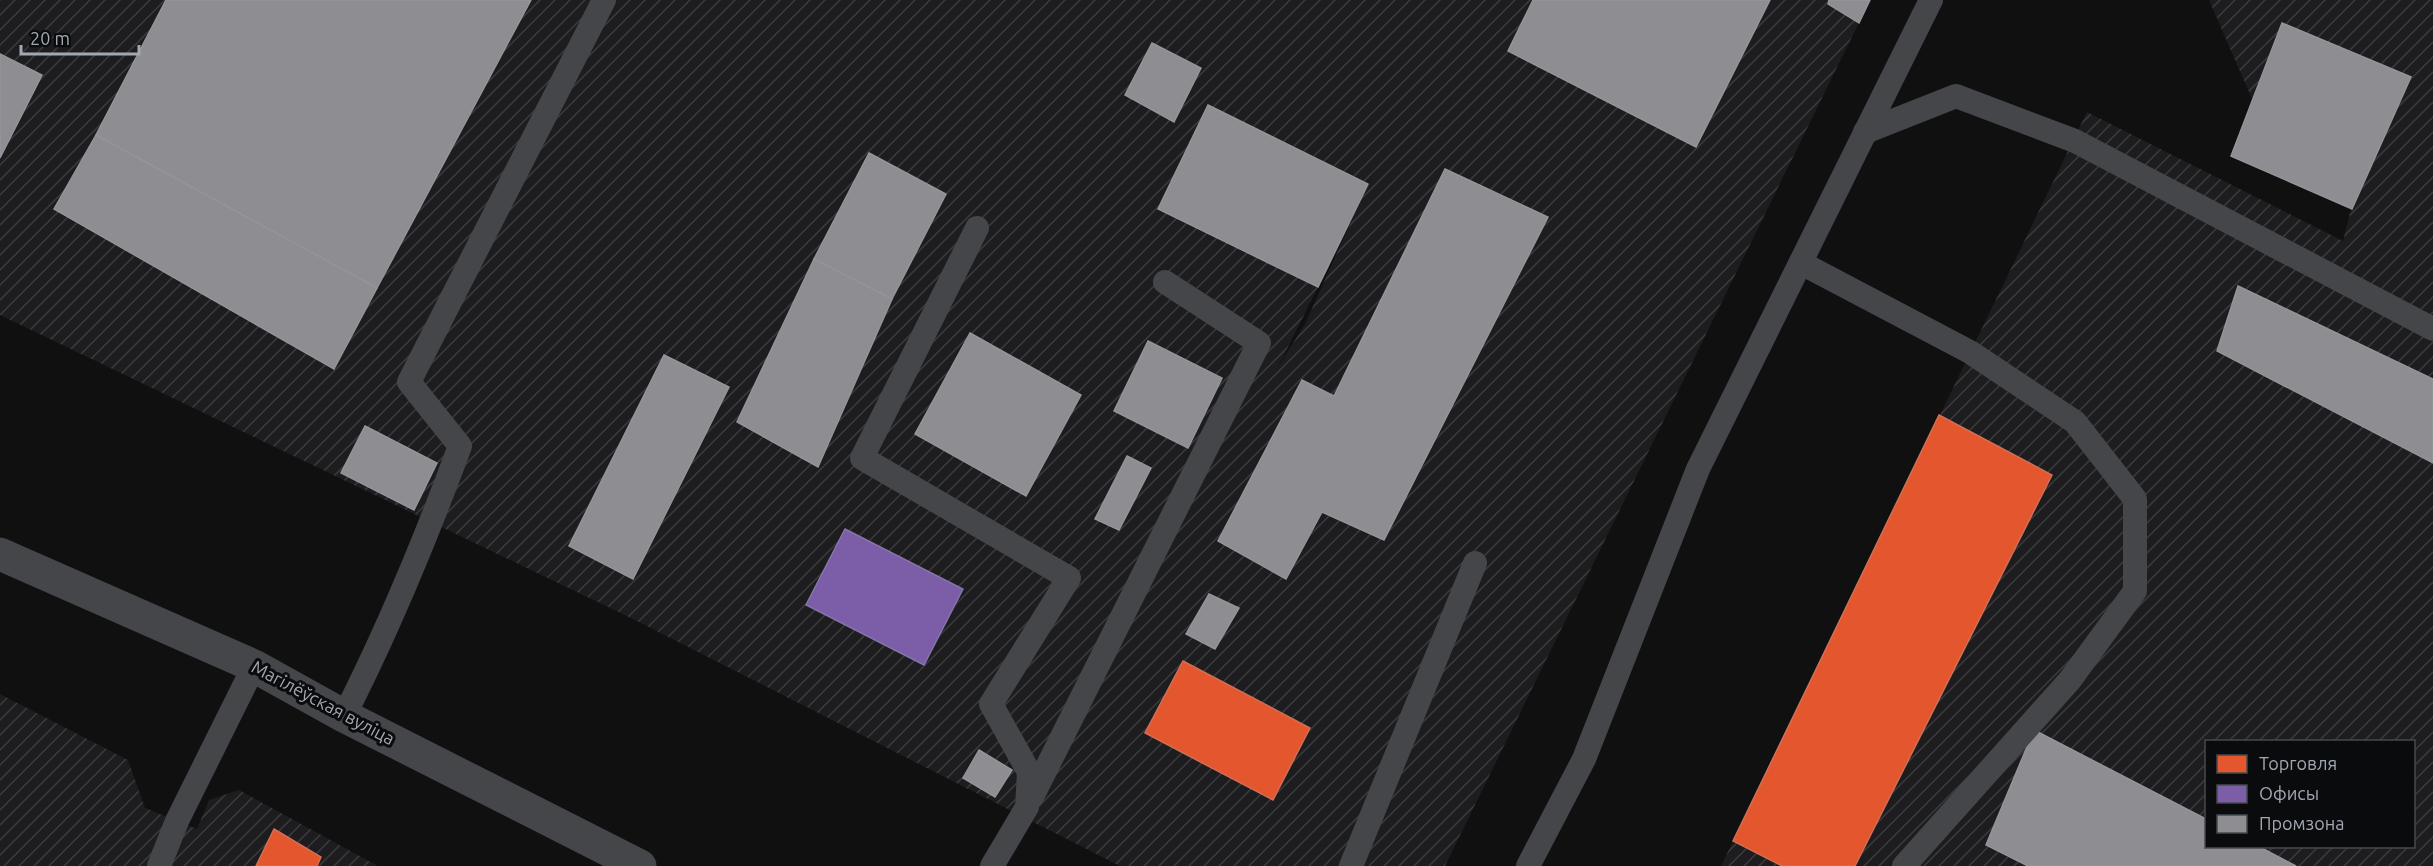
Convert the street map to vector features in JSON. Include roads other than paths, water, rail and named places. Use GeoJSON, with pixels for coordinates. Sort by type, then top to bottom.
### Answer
{"type":"FeatureCollection","features":[{"type":"Feature","properties":{"kind":"street","name":"Магілёўская вуліца"},"geometry":{"type":"LineString","coordinates":[[0,554],[254,666],[344,716],[640,866]]}},
{"type":"Feature","properties":{"kind":"lane"},"geometry":{"type":"LineString","coordinates":[[344,716],[386,631],[432,523],[460,446],[408,382],[604,0]]}},
{"type":"Feature","properties":{"kind":"lane"},"geometry":{"type":"LineString","coordinates":[[1528,866],[1584,759],[1698,469],[1931,0]]}},
{"type":"Feature","properties":{"kind":"lane"},"geometry":{"type":"LineString","coordinates":[[1865,132],[1956,96],[2075,141],[2433,329]]}},
{"type":"Feature","properties":{"kind":"lane"},"geometry":{"type":"LineString","coordinates":[[977,228],[862,458],[1069,578],[991,704],[1029,772],[1027,807]]}},
{"type":"Feature","properties":{"kind":"lane"},"geometry":{"type":"LineString","coordinates":[[1801,263],[1970,352],[2075,422],[2135,499],[2134,591],[2070,680],[1904,866]]}},
{"type":"Feature","properties":{"kind":"lane"},"geometry":{"type":"LineString","coordinates":[[992,866],[1027,807],[1259,343],[1165,282]]}},
{"type":"Feature","properties":{"kind":"lane"},"geometry":{"type":"LineString","coordinates":[[1351,866],[1475,563]]}},
{"type":"Feature","properties":{"kind":"lane"},"geometry":{"type":"LineString","coordinates":[[159,866],[177,821],[254,666]]}}]}
